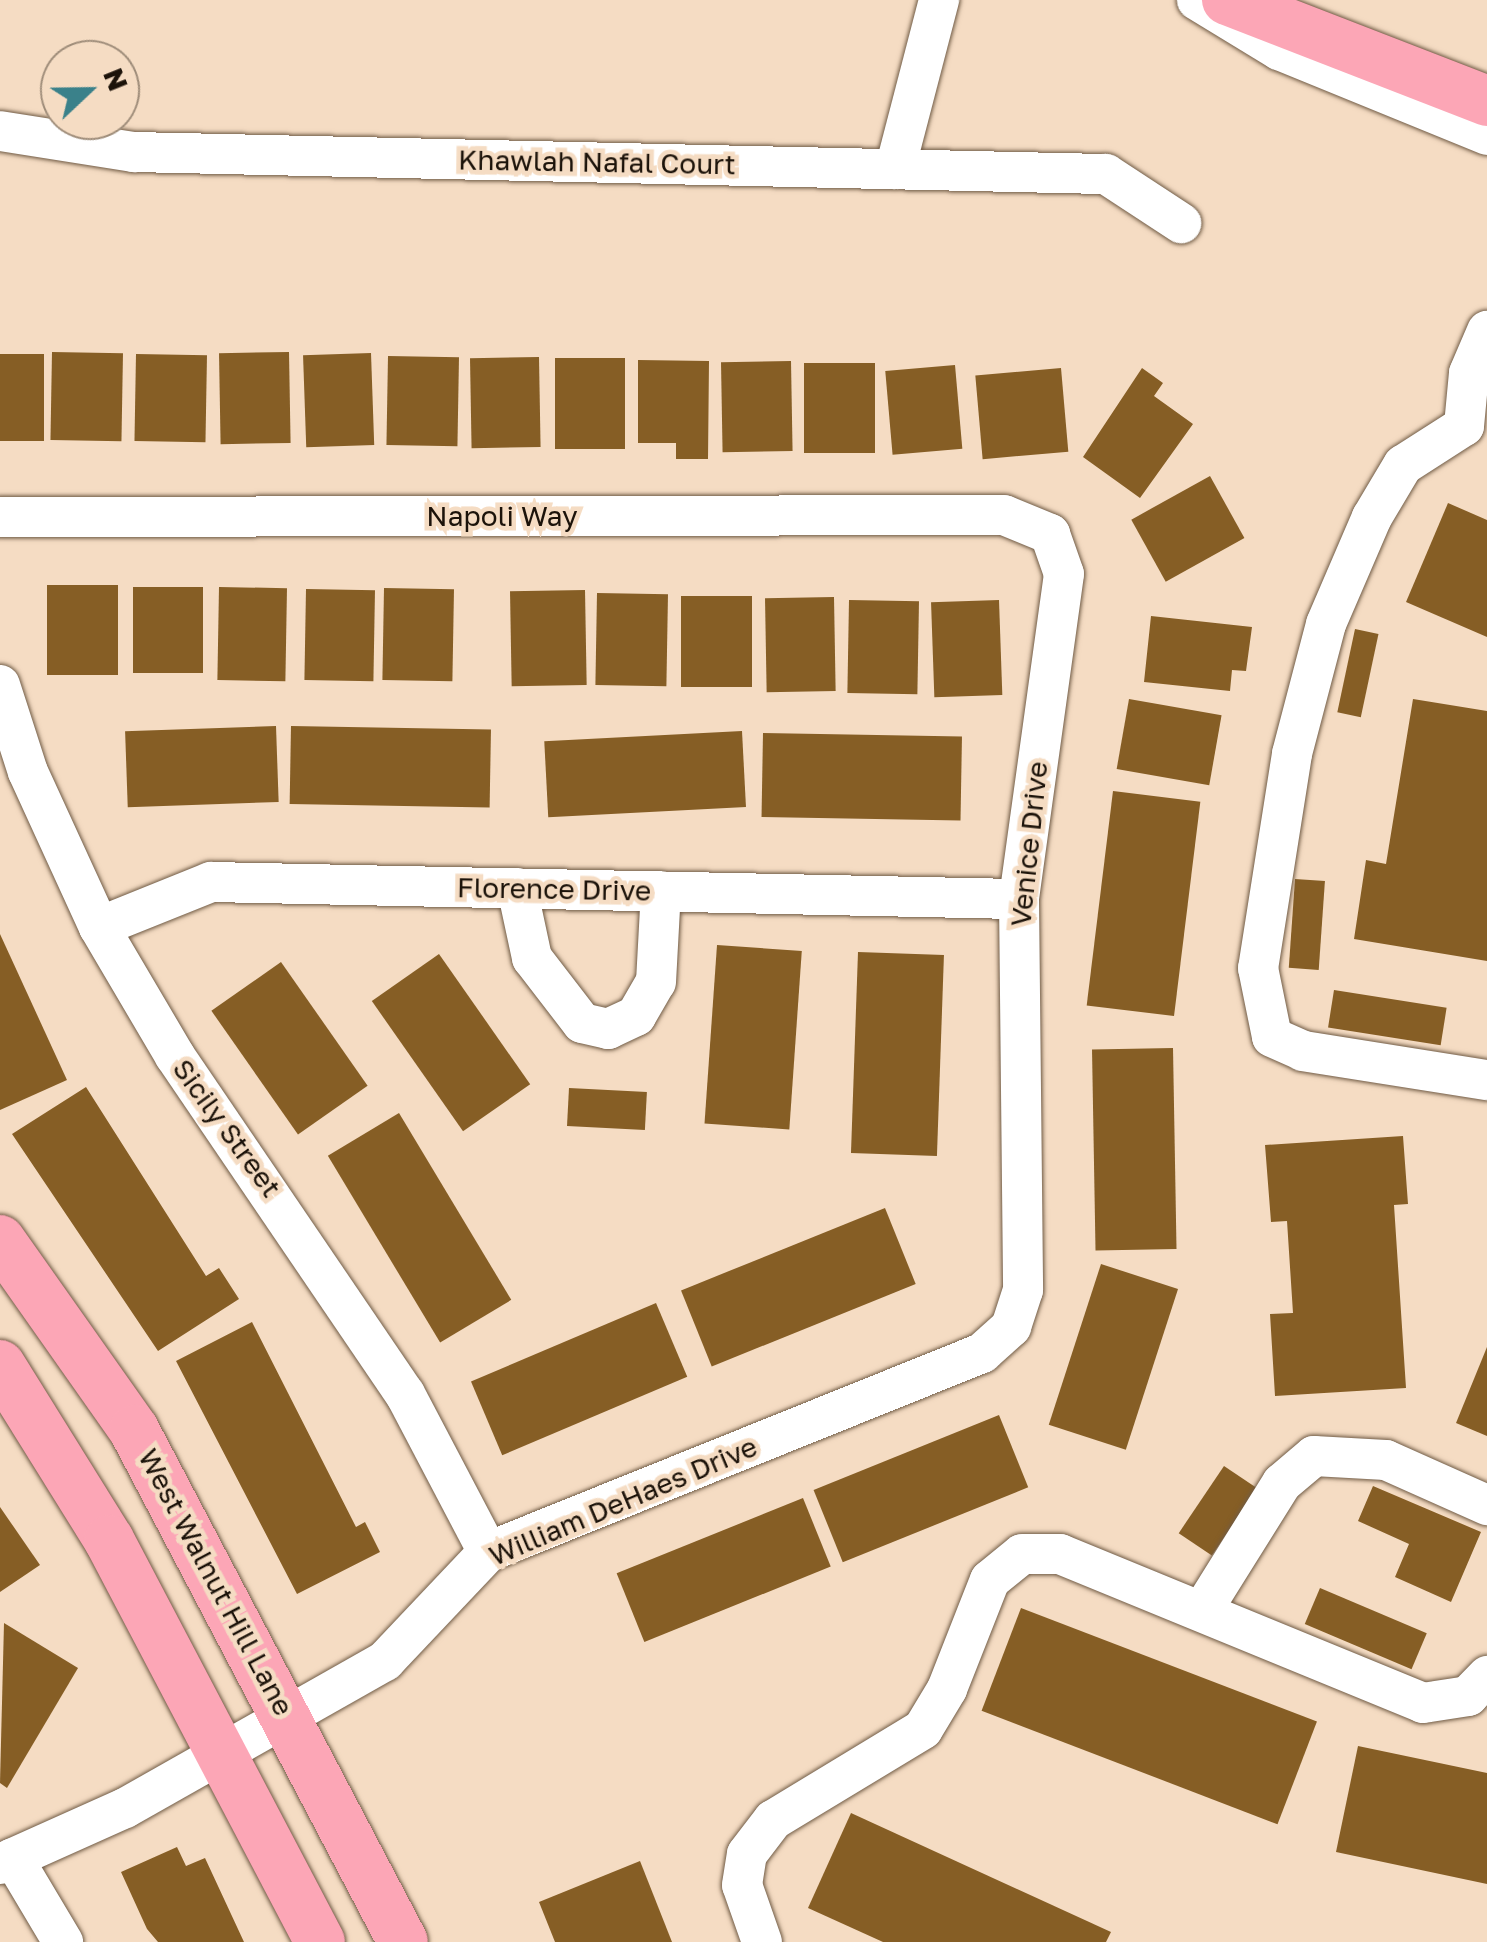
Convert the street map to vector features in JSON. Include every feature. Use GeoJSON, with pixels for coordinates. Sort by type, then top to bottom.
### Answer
{"type":"FeatureCollection","features":[{"type":"Feature","properties":{"kind":"main road"},"geometry":{"type":"LineString","coordinates":[[1227,0],[1487,101]]}},
{"type":"Feature","properties":{"kind":"main road","name":"West Walnut Hill Lane"},"geometry":{"type":"LineString","coordinates":[[0,1240],[134,1430],[287,1712],[403,1942]]}},
{"type":"Feature","properties":{"kind":"main road"},"geometry":{"type":"LineString","coordinates":[[0,1365],[109,1540],[320,1942]]}},
{"type":"Feature","properties":{"kind":"street"},"geometry":{"type":"LineString","coordinates":[[895,169],[939,0]]}},
{"type":"Feature","properties":{"kind":"street"},"geometry":{"type":"LineString","coordinates":[[1197,0],[1279,50],[1487,135]]}},
{"type":"Feature","properties":{"kind":"street","name":"Khawlah Nafal Court"},"geometry":{"type":"LineString","coordinates":[[0,131],[134,152],[1106,174],[1182,223]]}},
{"type":"Feature","properties":{"kind":"street"},"geometry":{"type":"LineString","coordinates":[[1487,331],[1469,373],[1475,434],[1403,466],[1372,517],[1326,624],[1292,754],[1258,968],[1272,1037],[1303,1051],[1487,1080]]}},
{"type":"Feature","properties":{"kind":"street","name":"Napoli Way"},"geometry":{"type":"LineString","coordinates":[[0,517],[1004,514]]}},
{"type":"Feature","properties":{"kind":"street","name":"Venice Drive"},"geometry":{"type":"LineString","coordinates":[[1004,514],[1050,534],[1064,574],[1018,899],[1023,1290],[1011,1326]]}},
{"type":"Feature","properties":{"kind":"street","name":"Sicily Street"},"geometry":{"type":"LineString","coordinates":[[0,686],[28,772],[99,926],[175,1056],[280,1203],[405,1394],[488,1552]]}},
{"type":"Feature","properties":{"kind":"street","name":"Florence Drive"},"geometry":{"type":"LineString","coordinates":[[99,926],[211,882],[1018,899]]}},
{"type":"Feature","properties":{"kind":"street"},"geometry":{"type":"LineString","coordinates":[[516,888],[532,958],[582,1023],[608,1029],[636,1016],[656,982],[660,891]]}},
{"type":"Feature","properties":{"kind":"street","name":"William DeHaes Drive"},"geometry":{"type":"LineString","coordinates":[[6,1861],[125,1808],[218,1750],[384,1661],[488,1552],[982,1353],[1011,1326]]}},
{"type":"Feature","properties":{"kind":"street"},"geometry":{"type":"LineString","coordinates":[[1202,1611],[1282,1484],[1314,1456],[1386,1460],[1487,1506]]}},
{"type":"Feature","properties":{"kind":"street"},"geometry":{"type":"LineString","coordinates":[[762,1942],[742,1885],[747,1854],[773,1820],[922,1729],[947,1689],[990,1580],[1022,1554],[1060,1554],[1423,1703],[1481,1696]]}},
{"type":"Feature","properties":{"kind":"street"},"geometry":{"type":"LineString","coordinates":[[6,1861],[63,1942]]}},
{"type":"Feature","properties":{"kind":"building"},"geometry":{"type":"Polygon","coordinates":[[[52,352],[123,353],[121,441],[50,440],[52,352]]]}},
{"type":"Feature","properties":{"kind":"building"},"geometry":{"type":"Polygon","coordinates":[[[289,352],[291,443],[221,444],[219,353],[289,352]]]}},
{"type":"Feature","properties":{"kind":"building"},"geometry":{"type":"Polygon","coordinates":[[[371,353],[374,445],[306,447],[303,355],[371,353]]]}},
{"type":"Feature","properties":{"kind":"building"},"geometry":{"type":"Polygon","coordinates":[[[0,354],[44,354],[44,441],[0,441],[0,354]]]}},
{"type":"Feature","properties":{"kind":"building"},"geometry":{"type":"Polygon","coordinates":[[[136,354],[207,355],[205,442],[134,441],[136,354]]]}},
{"type":"Feature","properties":{"kind":"building"},"geometry":{"type":"Polygon","coordinates":[[[388,356],[459,357],[457,446],[386,445],[388,356]]]}},
{"type":"Feature","properties":{"kind":"building"},"geometry":{"type":"Polygon","coordinates":[[[539,357],[541,447],[472,448],[470,358],[539,357]]]}},
{"type":"Feature","properties":{"kind":"building"},"geometry":{"type":"Polygon","coordinates":[[[555,358],[625,358],[625,449],[555,449],[555,358]]]}},
{"type":"Feature","properties":{"kind":"building"},"geometry":{"type":"Polygon","coordinates":[[[638,360],[709,361],[708,459],[676,459],[676,443],[638,443],[638,360]]]}},
{"type":"Feature","properties":{"kind":"building"},"geometry":{"type":"Polygon","coordinates":[[[791,361],[793,451],[723,452],[721,362],[791,361]]]}},
{"type":"Feature","properties":{"kind":"building"},"geometry":{"type":"Polygon","coordinates":[[[804,363],[875,363],[875,453],[804,453],[804,363]]]}},
{"type":"Feature","properties":{"kind":"building"},"geometry":{"type":"Polygon","coordinates":[[[955,365],[962,449],[893,455],[885,371],[955,365]]]}},
{"type":"Feature","properties":{"kind":"building"},"geometry":{"type":"Polygon","coordinates":[[[1061,368],[1068,452],[983,459],[975,375],[1061,368]]]}},
{"type":"Feature","properties":{"kind":"building"},"geometry":{"type":"Polygon","coordinates":[[[1142,368],[1163,383],[1154,396],[1193,424],[1140,498],[1083,457],[1142,368]]]}},
{"type":"Feature","properties":{"kind":"building"},"geometry":{"type":"Polygon","coordinates":[[[1210,476],[1244,538],[1166,582],[1131,520],[1210,476]]]}},
{"type":"Feature","properties":{"kind":"building"},"geometry":{"type":"Polygon","coordinates":[[[1448,503],[1487,520],[1487,637],[1406,602],[1448,503]]]}},
{"type":"Feature","properties":{"kind":"building"},"geometry":{"type":"Polygon","coordinates":[[[47,585],[118,585],[118,675],[47,675],[47,585]]]}},
{"type":"Feature","properties":{"kind":"building"},"geometry":{"type":"Polygon","coordinates":[[[133,587],[203,587],[203,673],[133,673],[133,587]]]}},
{"type":"Feature","properties":{"kind":"building"},"geometry":{"type":"Polygon","coordinates":[[[219,587],[287,588],[285,681],[217,680],[219,587]]]}},
{"type":"Feature","properties":{"kind":"building"},"geometry":{"type":"Polygon","coordinates":[[[384,588],[454,589],[452,681],[382,680],[384,588]]]}},
{"type":"Feature","properties":{"kind":"building"},"geometry":{"type":"Polygon","coordinates":[[[306,589],[375,590],[373,681],[304,680],[306,589]]]}},
{"type":"Feature","properties":{"kind":"building"},"geometry":{"type":"Polygon","coordinates":[[[585,590],[587,685],[512,686],[510,591],[585,590]]]}},
{"type":"Feature","properties":{"kind":"building"},"geometry":{"type":"Polygon","coordinates":[[[597,593],[668,594],[666,686],[595,685],[597,593]]]}},
{"type":"Feature","properties":{"kind":"building"},"geometry":{"type":"Polygon","coordinates":[[[681,596],[752,596],[752,687],[681,687],[681,596]]]}},
{"type":"Feature","properties":{"kind":"building"},"geometry":{"type":"Polygon","coordinates":[[[834,597],[836,691],[767,692],[765,598],[834,597]]]}},
{"type":"Feature","properties":{"kind":"building"},"geometry":{"type":"Polygon","coordinates":[[[849,600],[919,601],[917,694],[847,693],[849,600]]]}},
{"type":"Feature","properties":{"kind":"building"},"geometry":{"type":"Polygon","coordinates":[[[999,600],[1002,695],[934,697],[931,602],[999,600]]]}},
{"type":"Feature","properties":{"kind":"building"},"geometry":{"type":"Polygon","coordinates":[[[1151,616],[1252,627],[1246,671],[1232,670],[1230,691],[1144,682],[1151,616]]]}},
{"type":"Feature","properties":{"kind":"building"},"geometry":{"type":"Polygon","coordinates":[[[1355,629],[1378,634],[1361,717],[1337,712],[1355,629]]]}},
{"type":"Feature","properties":{"kind":"building"},"geometry":{"type":"Polygon","coordinates":[[[1129,699],[1222,715],[1209,785],[1117,769],[1129,699]]]}},
{"type":"Feature","properties":{"kind":"building"},"geometry":{"type":"Polygon","coordinates":[[[1413,699],[1487,711],[1487,961],[1354,939],[1366,860],[1386,864],[1413,699]]]}},
{"type":"Feature","properties":{"kind":"building"},"geometry":{"type":"Polygon","coordinates":[[[276,726],[279,802],[128,807],[125,731],[276,726]]]}},
{"type":"Feature","properties":{"kind":"building"},"geometry":{"type":"Polygon","coordinates":[[[291,726],[491,729],[490,807],[290,804],[291,726]]]}},
{"type":"Feature","properties":{"kind":"building"},"geometry":{"type":"Polygon","coordinates":[[[742,731],[746,807],[548,817],[544,741],[742,731]]]}},
{"type":"Feature","properties":{"kind":"building"},"geometry":{"type":"Polygon","coordinates":[[[763,733],[962,736],[961,820],[762,817],[763,733]]]}},
{"type":"Feature","properties":{"kind":"building"},"geometry":{"type":"Polygon","coordinates":[[[1113,791],[1200,802],[1174,1016],[1087,1005],[1113,791]]]}},
{"type":"Feature","properties":{"kind":"building"},"geometry":{"type":"Polygon","coordinates":[[[1295,879],[1325,881],[1319,970],[1289,968],[1295,879]]]}},
{"type":"Feature","properties":{"kind":"building"},"geometry":{"type":"Polygon","coordinates":[[[0,934],[67,1080],[0,1110],[0,934]]]}},
{"type":"Feature","properties":{"kind":"building"},"geometry":{"type":"Polygon","coordinates":[[[717,945],[802,951],[789,1129],[705,1124],[717,945]]]}},
{"type":"Feature","properties":{"kind":"building"},"geometry":{"type":"Polygon","coordinates":[[[858,952],[944,955],[937,1156],[851,1153],[858,952]]]}},
{"type":"Feature","properties":{"kind":"building"},"geometry":{"type":"Polygon","coordinates":[[[439,954],[530,1084],[463,1131],[372,1001],[439,954]]]}},
{"type":"Feature","properties":{"kind":"building"},"geometry":{"type":"Polygon","coordinates":[[[281,962],[368,1086],[298,1134],[211,1011],[281,962]]]}},
{"type":"Feature","properties":{"kind":"building"},"geometry":{"type":"Polygon","coordinates":[[[1334,990],[1447,1008],[1441,1045],[1328,1028],[1334,990]]]}},
{"type":"Feature","properties":{"kind":"building"},"geometry":{"type":"Polygon","coordinates":[[[1173,1048],[1177,1249],[1096,1250],[1092,1049],[1173,1048]]]}},
{"type":"Feature","properties":{"kind":"building"},"geometry":{"type":"Polygon","coordinates":[[[86,1087],[206,1276],[219,1268],[239,1299],[158,1351],[12,1134],[86,1087]]]}},
{"type":"Feature","properties":{"kind":"building"},"geometry":{"type":"Polygon","coordinates":[[[569,1088],[647,1092],[645,1130],[567,1126],[569,1088]]]}},
{"type":"Feature","properties":{"kind":"building"},"geometry":{"type":"Polygon","coordinates":[[[399,1113],[511,1300],[440,1343],[328,1156],[399,1113]]]}},
{"type":"Feature","properties":{"kind":"building"},"geometry":{"type":"Polygon","coordinates":[[[1403,1136],[1408,1204],[1394,1205],[1406,1388],[1275,1396],[1270,1314],[1293,1313],[1287,1221],[1271,1222],[1265,1145],[1403,1136]]]}},
{"type":"Feature","properties":{"kind":"building"},"geometry":{"type":"Polygon","coordinates":[[[885,1208],[916,1284],[712,1366],[681,1290],[885,1208]]]}},
{"type":"Feature","properties":{"kind":"building"},"geometry":{"type":"Polygon","coordinates":[[[1101,1264],[1178,1289],[1126,1450],[1049,1425],[1101,1264]]]}},
{"type":"Feature","properties":{"kind":"building"},"geometry":{"type":"Polygon","coordinates":[[[656,1303],[687,1377],[502,1455],[471,1382],[656,1303]]]}},
{"type":"Feature","properties":{"kind":"building"},"geometry":{"type":"Polygon","coordinates":[[[252,1322],[356,1527],[365,1522],[380,1552],[297,1594],[176,1361],[252,1322]]]}},
{"type":"Feature","properties":{"kind":"building"},"geometry":{"type":"Polygon","coordinates":[[[1487,1347],[1487,1436],[1456,1423],[1487,1347]]]}},
{"type":"Feature","properties":{"kind":"building"},"geometry":{"type":"Polygon","coordinates":[[[999,1415],[1028,1487],[843,1562],[814,1490],[999,1415]]]}},
{"type":"Feature","properties":{"kind":"building"},"geometry":{"type":"Polygon","coordinates":[[[1224,1466],[1257,1488],[1212,1556],[1179,1533],[1224,1466]]]}},
{"type":"Feature","properties":{"kind":"building"},"geometry":{"type":"Polygon","coordinates":[[[1373,1486],[1481,1532],[1451,1602],[1395,1577],[1409,1544],[1358,1521],[1373,1486]]]}},
{"type":"Feature","properties":{"kind":"building"},"geometry":{"type":"Polygon","coordinates":[[[803,1498],[831,1567],[644,1642],[617,1573],[803,1498]]]}},
{"type":"Feature","properties":{"kind":"building"},"geometry":{"type":"Polygon","coordinates":[[[0,1507],[40,1565],[0,1592],[0,1507]]]}},
{"type":"Feature","properties":{"kind":"building"},"geometry":{"type":"Polygon","coordinates":[[[1320,1588],[1427,1633],[1412,1669],[1305,1624],[1320,1588]]]}},
{"type":"Feature","properties":{"kind":"building"},"geometry":{"type":"Polygon","coordinates":[[[1021,1608],[1317,1722],[1278,1824],[982,1711],[1021,1608]]]}},
{"type":"Feature","properties":{"kind":"building"},"geometry":{"type":"Polygon","coordinates":[[[4,1623],[78,1668],[7,1788],[0,1783],[4,1623]]]}},
{"type":"Feature","properties":{"kind":"building"},"geometry":{"type":"Polygon","coordinates":[[[1358,1746],[1487,1773],[1487,1884],[1336,1852],[1358,1746]]]}},
{"type":"Feature","properties":{"kind":"building"},"geometry":{"type":"Polygon","coordinates":[[[851,1813],[1111,1932],[1106,1942],[883,1942],[808,1908],[851,1813]]]}},
{"type":"Feature","properties":{"kind":"building"},"geometry":{"type":"Polygon","coordinates":[[[177,1847],[186,1866],[205,1858],[244,1942],[158,1942],[147,1929],[121,1872],[177,1847]]]}},
{"type":"Feature","properties":{"kind":"building"},"geometry":{"type":"Polygon","coordinates":[[[640,1861],[672,1942],[555,1942],[539,1902],[640,1861]]]}}]}
